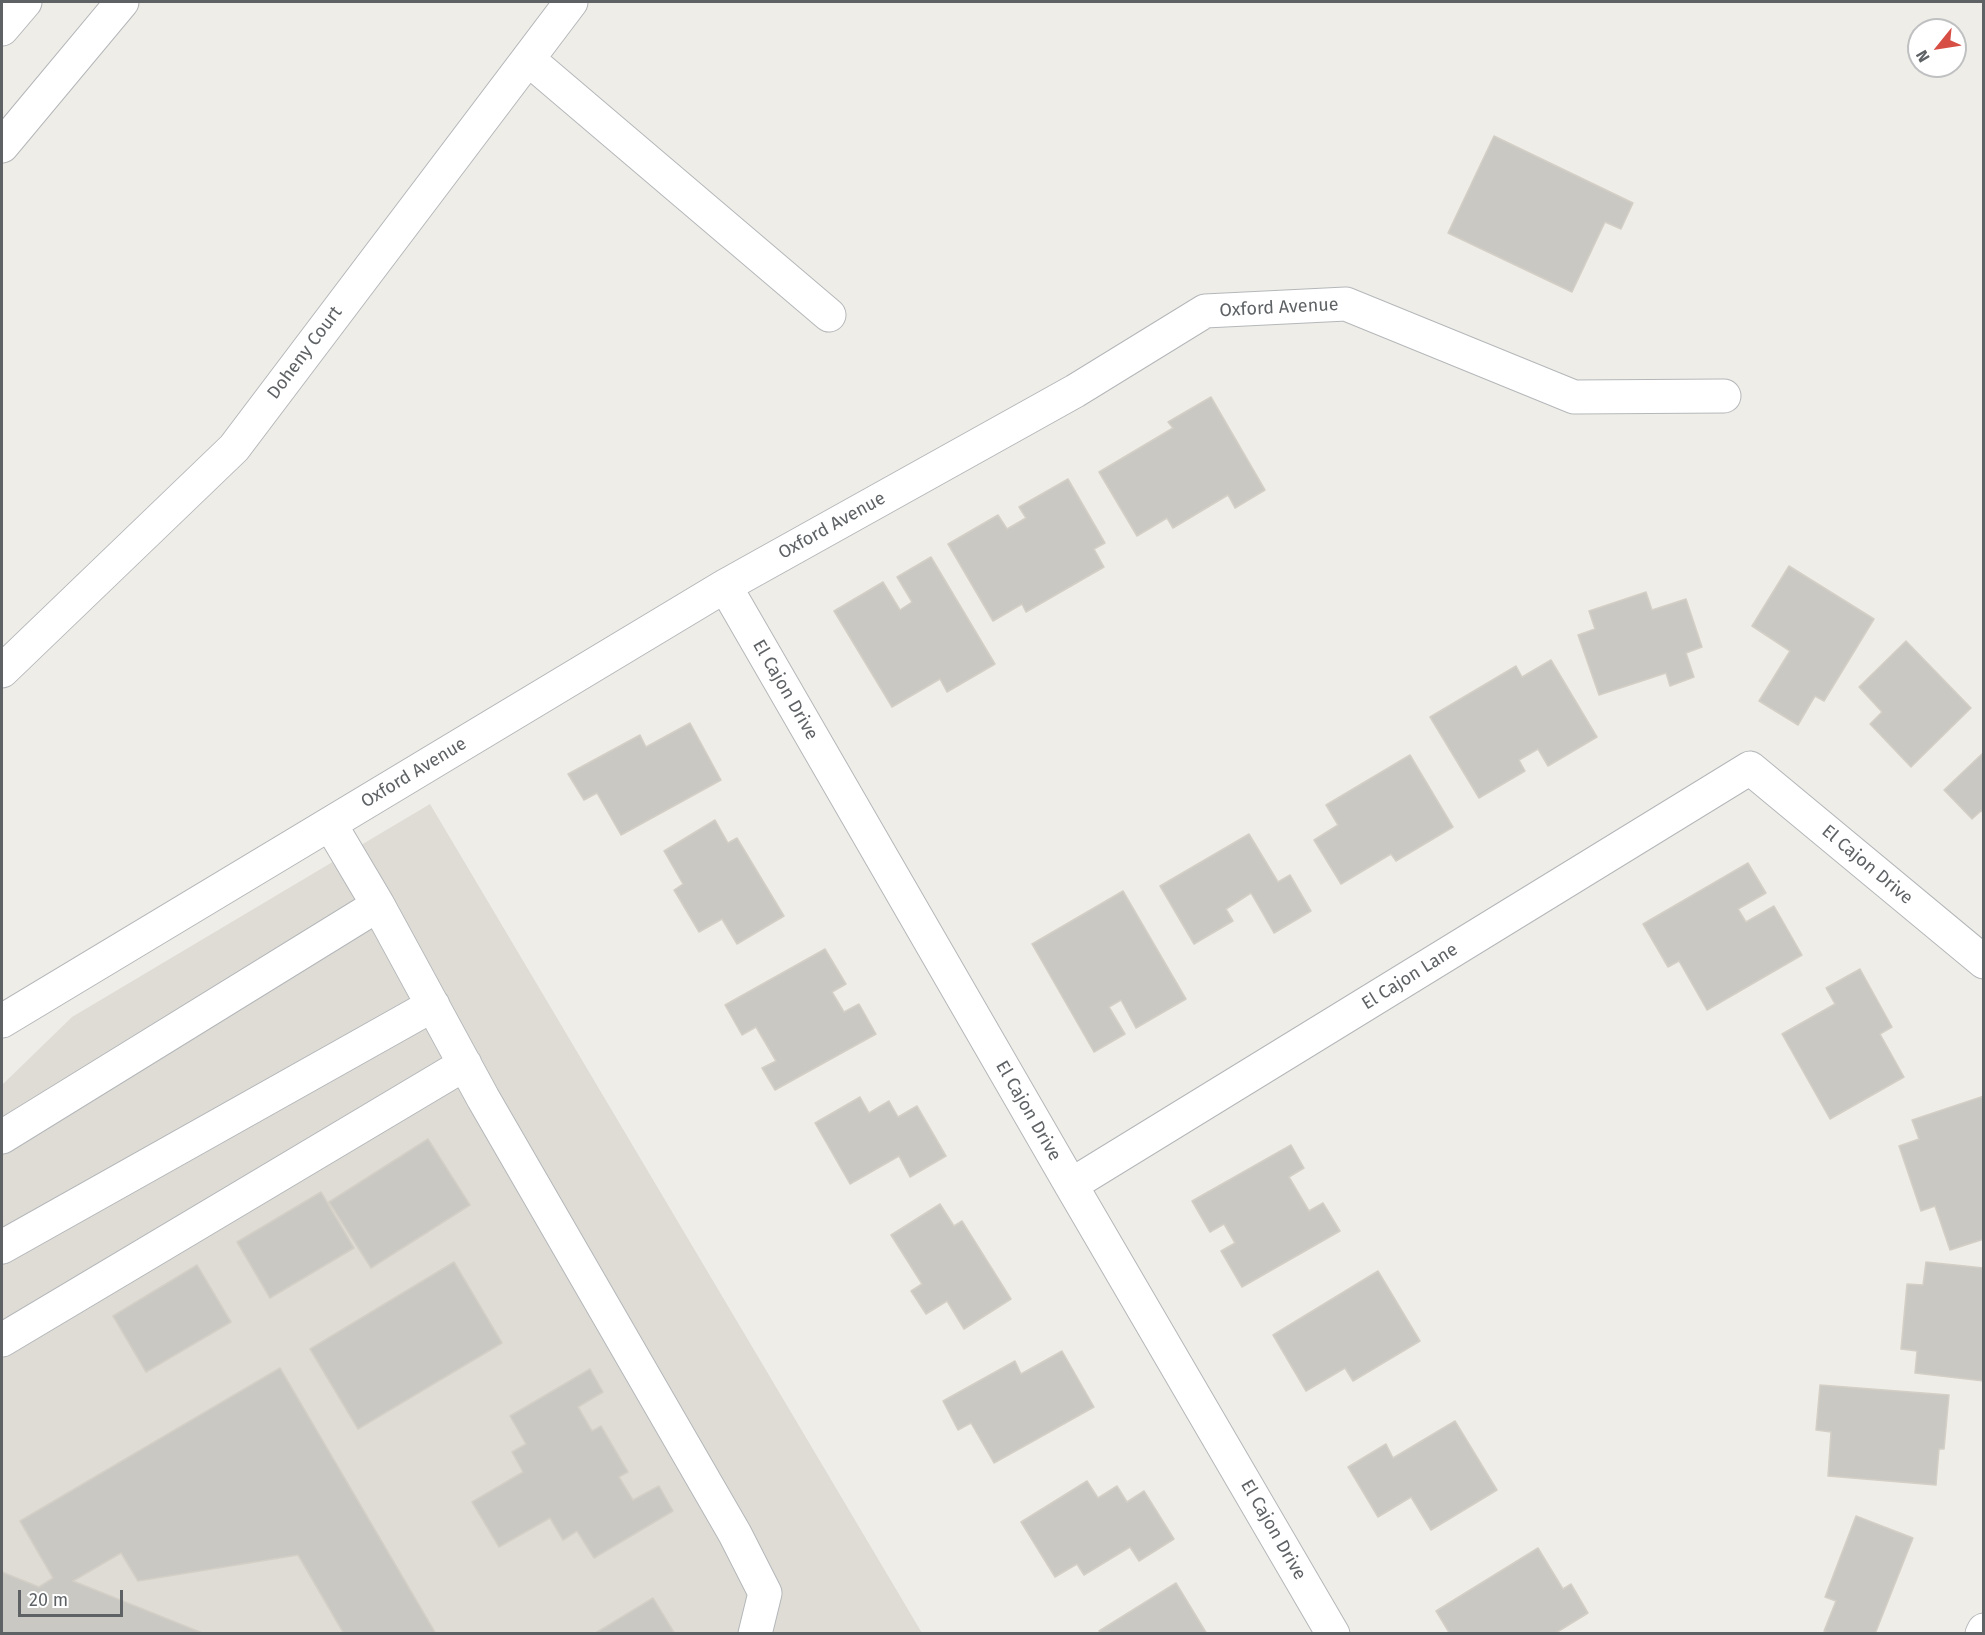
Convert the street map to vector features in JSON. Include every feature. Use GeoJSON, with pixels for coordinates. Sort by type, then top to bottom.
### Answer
{"type":"FeatureCollection","features":[{"type":"Feature","properties":{"kind":"street"},"geometry":{"type":"LineString","coordinates":[[2,29],[25,2]]}},
{"type":"Feature","properties":{"kind":"street"},"geometry":{"type":"LineString","coordinates":[[2,146],[122,2]]}},
{"type":"Feature","properties":{"kind":"street","name":"Doheny Court"},"geometry":{"type":"LineString","coordinates":[[2,671],[234,448],[571,2]]}},
{"type":"Feature","properties":{"kind":"street"},"geometry":{"type":"LineString","coordinates":[[528,59],[830,315]]}},
{"type":"Feature","properties":{"kind":"street","name":"Oxford Avenue"},"geometry":{"type":"LineString","coordinates":[[2,1021],[725,586],[1075,391],[1206,311],[1346,304],[1574,397],[1724,396]]}},
{"type":"Feature","properties":{"kind":"street","name":"El Cajon Drive"},"geometry":{"type":"LineString","coordinates":[[725,586],[1333,1634]]}},
{"type":"Feature","properties":{"kind":"street","name":"El Cajon Drive"},"geometry":{"type":"LineString","coordinates":[[1750,768],[1983,962]]}},
{"type":"Feature","properties":{"kind":"street","name":"El Cajon Lane"},"geometry":{"type":"LineString","coordinates":[[1071,1185],[1750,768]]}},
{"type":"Feature","properties":{"kind":"street"},"geometry":{"type":"LineString","coordinates":[[330,824],[735,1534],[765,1593],[755,1634]]}},
{"type":"Feature","properties":{"kind":"street"},"geometry":{"type":"LineString","coordinates":[[2,1137],[378,905]]}},
{"type":"Feature","properties":{"kind":"street"},"geometry":{"type":"LineString","coordinates":[[2,1247],[433,1005]]}},
{"type":"Feature","properties":{"kind":"street"},"geometry":{"type":"LineString","coordinates":[[2,1340],[465,1064]]}},
{"type":"Feature","properties":{"kind":"shaded area"},"geometry":{"type":"Polygon","coordinates":[[[430,804],[922,1633],[2,1634],[2,1085],[72,1017],[430,804]]]}},
{"type":"Feature","properties":{"kind":"building"},"geometry":{"type":"Polygon","coordinates":[[[1494,136],[1633,203],[1621,229],[1605,222],[1572,292],[1448,233],[1494,136]]]}},
{"type":"Feature","properties":{"kind":"building"},"geometry":{"type":"Polygon","coordinates":[[[1211,397],[1265,490],[1235,508],[1228,495],[1173,528],[1167,518],[1137,536],[1099,472],[1173,428],[1168,422],[1211,397]]]}},
{"type":"Feature","properties":{"kind":"building"},"geometry":{"type":"Polygon","coordinates":[[[1068,479],[1105,543],[1094,549],[1104,567],[1026,612],[1022,604],[993,621],[948,544],[998,515],[1007,529],[1026,518],[1019,507],[1068,479]]]}},
{"type":"Feature","properties":{"kind":"building"},"geometry":{"type":"Polygon","coordinates":[[[931,557],[995,664],[947,692],[940,679],[892,707],[834,611],[883,582],[900,610],[912,602],[897,577],[931,557]]]}},
{"type":"Feature","properties":{"kind":"building"},"geometry":{"type":"Polygon","coordinates":[[[1789,566],[1874,619],[1824,701],[1815,696],[1798,725],[1759,701],[1790,651],[1752,626],[1789,566]]]}},
{"type":"Feature","properties":{"kind":"building"},"geometry":{"type":"Polygon","coordinates":[[[1646,592],[1652,610],[1686,599],[1702,647],[1686,653],[1694,677],[1670,686],[1666,673],[1599,695],[1578,635],[1595,629],[1589,611],[1646,592]]]}},
{"type":"Feature","properties":{"kind":"building"},"geometry":{"type":"Polygon","coordinates":[[[1906,641],[1971,708],[1911,767],[1870,724],[1882,712],[1859,687],[1906,641]]]}},
{"type":"Feature","properties":{"kind":"building"},"geometry":{"type":"Polygon","coordinates":[[[1551,660],[1597,737],[1548,766],[1538,749],[1519,760],[1525,771],[1479,798],[1430,717],[1516,666],[1522,677],[1551,660]]]}},
{"type":"Feature","properties":{"kind":"building"},"geometry":{"type":"Polygon","coordinates":[[[690,723],[721,780],[621,835],[597,793],[584,800],[568,774],[640,735],[646,747],[690,723]]]}},
{"type":"Feature","properties":{"kind":"building"},"geometry":{"type":"Polygon","coordinates":[[[1984,752],[1984,813],[1981,811],[1972,819],[1944,790],[1984,752]]]}},
{"type":"Feature","properties":{"kind":"building"},"geometry":{"type":"Polygon","coordinates":[[[1410,755],[1453,827],[1396,861],[1391,854],[1341,884],[1314,840],[1338,825],[1326,805],[1410,755]]]}},
{"type":"Feature","properties":{"kind":"building"},"geometry":{"type":"Polygon","coordinates":[[[715,820],[728,843],[737,838],[784,916],[737,944],[722,919],[699,932],[674,890],[683,884],[664,851],[715,820]]]}},
{"type":"Feature","properties":{"kind":"building"},"geometry":{"type":"Polygon","coordinates":[[[1249,834],[1278,882],[1290,875],[1311,911],[1274,933],[1251,893],[1226,909],[1233,921],[1194,944],[1160,886],[1249,834]]]}},
{"type":"Feature","properties":{"kind":"building"},"geometry":{"type":"Polygon","coordinates":[[[1748,863],[1766,893],[1738,909],[1746,922],[1774,906],[1802,955],[1707,1010],[1679,961],[1668,967],[1643,924],[1748,863]]]}},
{"type":"Feature","properties":{"kind":"building"},"geometry":{"type":"Polygon","coordinates":[[[1123,891],[1186,999],[1136,1028],[1121,1000],[1109,1007],[1125,1034],[1094,1052],[1032,944],[1123,891]]]}},
{"type":"Feature","properties":{"kind":"building"},"geometry":{"type":"Polygon","coordinates":[[[825,949],[846,984],[832,992],[844,1012],[859,1004],[876,1034],[775,1090],[762,1068],[776,1061],[756,1027],[742,1035],[725,1005],[825,949]]]}},
{"type":"Feature","properties":{"kind":"building"},"geometry":{"type":"Polygon","coordinates":[[[1860,969],[1892,1027],[1880,1034],[1904,1077],[1830,1119],[1782,1034],[1835,1004],[1826,988],[1860,969]]]}},
{"type":"Feature","properties":{"kind":"building"},"geometry":{"type":"Polygon","coordinates":[[[1984,1096],[1984,1239],[1950,1250],[1935,1206],[1921,1211],[1899,1146],[1919,1139],[1912,1120],[1984,1096]]]}},
{"type":"Feature","properties":{"kind":"building"},"geometry":{"type":"Polygon","coordinates":[[[860,1097],[869,1113],[889,1101],[898,1117],[917,1106],[946,1156],[910,1177],[899,1156],[850,1184],[815,1123],[860,1097]]]}},
{"type":"Feature","properties":{"kind":"building"},"geometry":{"type":"Polygon","coordinates":[[[428,1139],[470,1205],[371,1268],[329,1202],[428,1139]]]}},
{"type":"Feature","properties":{"kind":"building"},"geometry":{"type":"Polygon","coordinates":[[[1291,1145],[1304,1168],[1289,1177],[1309,1211],[1323,1203],[1340,1231],[1242,1287],[1221,1251],[1235,1243],[1224,1224],[1210,1232],[1192,1201],[1291,1145]]]}},
{"type":"Feature","properties":{"kind":"building"},"geometry":{"type":"Polygon","coordinates":[[[321,1192],[354,1248],[270,1298],[237,1242],[321,1192]]]}},
{"type":"Feature","properties":{"kind":"building"},"geometry":{"type":"Polygon","coordinates":[[[940,1204],[954,1226],[962,1221],[1011,1299],[964,1329],[947,1301],[926,1314],[911,1291],[922,1284],[891,1235],[940,1204]]]}},
{"type":"Feature","properties":{"kind":"building"},"geometry":{"type":"Polygon","coordinates":[[[454,1262],[502,1343],[358,1429],[310,1349],[454,1262]]]}},
{"type":"Feature","properties":{"kind":"building"},"geometry":{"type":"Polygon","coordinates":[[[1926,1262],[1984,1268],[1984,1381],[1915,1373],[1917,1351],[1901,1349],[1907,1284],[1923,1285],[1926,1262]]]}},
{"type":"Feature","properties":{"kind":"building"},"geometry":{"type":"Polygon","coordinates":[[[197,1265],[231,1322],[146,1372],[113,1316],[197,1265]]]}},
{"type":"Feature","properties":{"kind":"building"},"geometry":{"type":"Polygon","coordinates":[[[1378,1271],[1420,1341],[1353,1381],[1345,1368],[1306,1391],[1273,1335],[1378,1271]]]}},
{"type":"Feature","properties":{"kind":"building"},"geometry":{"type":"Polygon","coordinates":[[[1062,1351],[1094,1407],[994,1463],[971,1423],[958,1430],[943,1401],[1015,1361],[1021,1374],[1062,1351]]]}},
{"type":"Feature","properties":{"kind":"building"},"geometry":{"type":"Polygon","coordinates":[[[280,1368],[436,1634],[344,1634],[298,1555],[138,1581],[121,1553],[73,1581],[205,1634],[2,1634],[2,1572],[39,1587],[53,1578],[20,1521],[280,1368]]]}},
{"type":"Feature","properties":{"kind":"building"},"geometry":{"type":"Polygon","coordinates":[[[590,1369],[603,1392],[578,1407],[592,1431],[601,1426],[628,1472],[619,1477],[633,1500],[659,1486],[673,1511],[594,1558],[577,1531],[563,1540],[550,1518],[499,1547],[472,1502],[523,1472],[512,1452],[526,1444],[510,1416],[590,1369]]]}},
{"type":"Feature","properties":{"kind":"building"},"geometry":{"type":"Polygon","coordinates":[[[1820,1385],[1949,1395],[1944,1449],[1939,1449],[1936,1485],[1828,1476],[1831,1432],[1816,1430],[1820,1385]]]}},
{"type":"Feature","properties":{"kind":"building"},"geometry":{"type":"Polygon","coordinates":[[[1455,1421],[1497,1490],[1431,1530],[1411,1497],[1378,1517],[1348,1467],[1386,1444],[1393,1458],[1455,1421]]]}},
{"type":"Feature","properties":{"kind":"building"},"geometry":{"type":"Polygon","coordinates":[[[1087,1481],[1098,1498],[1117,1486],[1127,1502],[1144,1491],[1174,1539],[1139,1561],[1130,1547],[1084,1575],[1077,1564],[1055,1577],[1021,1522],[1087,1481]]]}},
{"type":"Feature","properties":{"kind":"building"},"geometry":{"type":"Polygon","coordinates":[[[1856,1516],[1913,1538],[1875,1634],[1830,1634],[1824,1631],[1836,1601],[1825,1597],[1856,1516]]]}},
{"type":"Feature","properties":{"kind":"building"},"geometry":{"type":"Polygon","coordinates":[[[1538,1548],[1563,1589],[1571,1584],[1588,1613],[1554,1634],[1450,1634],[1436,1611],[1538,1548]]]}},
{"type":"Feature","properties":{"kind":"building"},"geometry":{"type":"Polygon","coordinates":[[[1176,1583],[1207,1634],[1101,1634],[1099,1631],[1176,1583]]]}},
{"type":"Feature","properties":{"kind":"building"},"geometry":{"type":"Polygon","coordinates":[[[653,1598],[675,1634],[594,1634],[653,1598]]]}}]}
